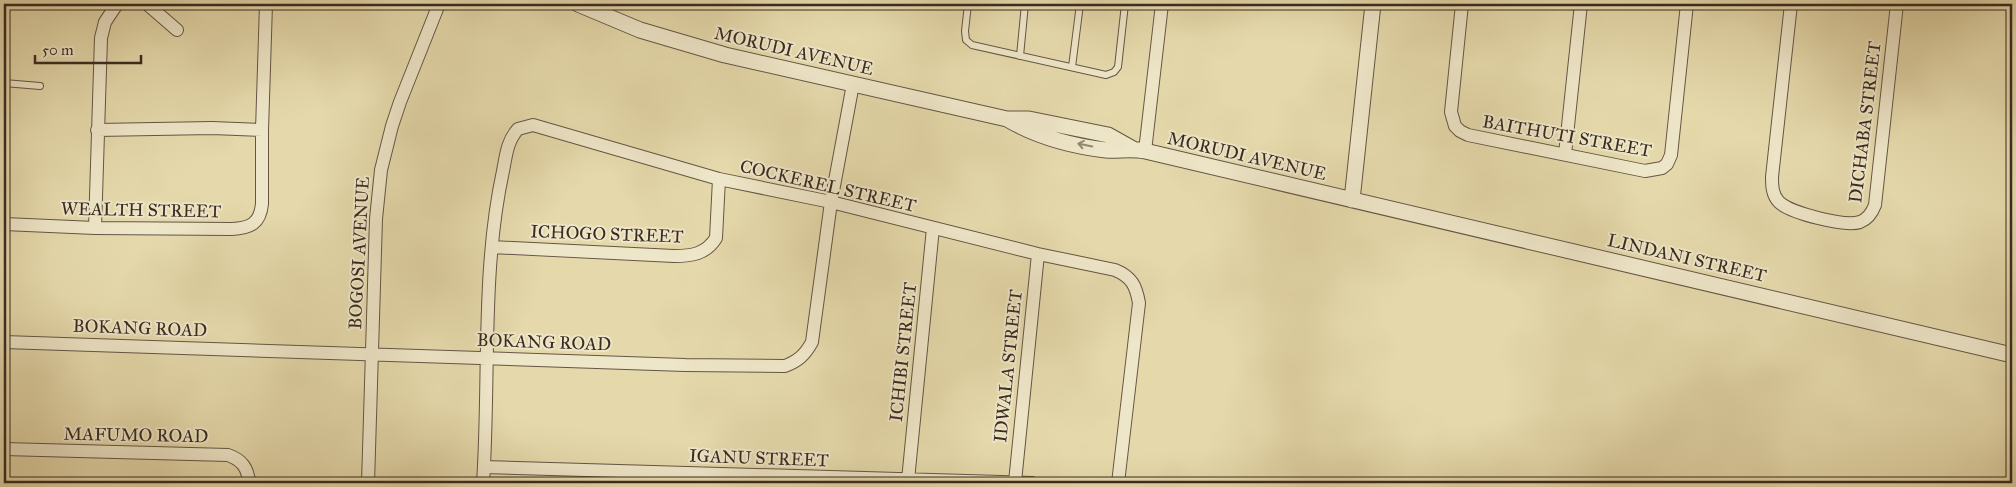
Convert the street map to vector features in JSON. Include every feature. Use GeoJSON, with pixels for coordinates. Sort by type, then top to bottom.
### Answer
{"type":"FeatureCollection","features":[{"type":"Feature","properties":{"kind":"street"},"geometry":{"type":"LineString","coordinates":[[95,228],[102,30],[117,4]]}},
{"type":"Feature","properties":{"kind":"street"},"geometry":{"type":"LineString","coordinates":[[147,4],[177,30]]}},
{"type":"Feature","properties":{"kind":"street"},"geometry":{"type":"LineString","coordinates":[[97,130],[212,128],[262,130],[266,4]]}},
{"type":"Feature","properties":{"kind":"street","name":"BOGOSI AVENUE"},"geometry":{"type":"LineString","coordinates":[[368,483],[376,219],[381,170],[394,118],[439,4]]}},
{"type":"Feature","properties":{"kind":"street","name":"MORUDI AVENUE"},"geometry":{"type":"LineString","coordinates":[[578,4],[640,30],[688,45],[1007,119],[1028,131],[1067,142],[1107,150],[1139,150],[1352,200]]}},
{"type":"Feature","properties":{"kind":"street"},"geometry":{"type":"LineString","coordinates":[[1139,150],[1162,4]]}},
{"type":"Feature","properties":{"kind":"street"},"geometry":{"type":"LineString","coordinates":[[1352,200],[1373,4]]}},
{"type":"Feature","properties":{"kind":"street","name":"BAITHUTI STREET"},"geometry":{"type":"LineString","coordinates":[[1462,4],[1451,102],[1452,120],[1460,131],[1478,138],[1645,171],[1656,170],[1667,164],[1670,156],[1687,4]]}},
{"type":"Feature","properties":{"kind":"street"},"geometry":{"type":"LineString","coordinates":[[1565,154],[1581,4]]}},
{"type":"Feature","properties":{"kind":"street","name":"DICHABA STREET"},"geometry":{"type":"LineString","coordinates":[[1791,4],[1772,176],[1774,194],[1778,201],[1793,210],[1851,224],[1867,218],[1875,205],[1897,4]]}},
{"type":"Feature","properties":{"kind":"street","name":"BOKANG ROAD"},"geometry":{"type":"LineString","coordinates":[[4,342],[772,367],[794,362],[804,356],[812,342],[831,202],[853,84]]}},
{"type":"Feature","properties":{"kind":"street","name":"COCKEREL STREET"},"geometry":{"type":"LineString","coordinates":[[492,247],[496,206],[507,151],[513,134],[524,126],[541,126],[719,179],[831,202],[1038,254],[1115,270],[1131,279],[1136,286],[1139,303],[1118,483]]}},
{"type":"Feature","properties":{"kind":"street","name":"WEALTH STREET"},"geometry":{"type":"LineString","coordinates":[[4,224],[95,228],[239,229],[249,226],[258,219],[262,204],[262,130]]}},
{"type":"Feature","properties":{"kind":"street","name":"ICHOGO STREET"},"geometry":{"type":"LineString","coordinates":[[492,247],[674,256],[697,254],[711,245],[716,238],[719,179]]}},
{"type":"Feature","properties":{"kind":"street","name":"LINDANI STREET"},"geometry":{"type":"LineString","coordinates":[[1352,200],[2012,355]]}},
{"type":"Feature","properties":{"kind":"street","name":"ICHIBI STREET"},"geometry":{"type":"LineString","coordinates":[[908,480],[933,228]]}},
{"type":"Feature","properties":{"kind":"street"},"geometry":{"type":"LineString","coordinates":[[483,483],[492,247]]}},
{"type":"Feature","properties":{"kind":"street","name":"IDWALA STREET"},"geometry":{"type":"LineString","coordinates":[[1014,482],[1038,254]]}},
{"type":"Feature","properties":{"kind":"street","name":"MAFUMO ROAD"},"geometry":{"type":"LineString","coordinates":[[4,449],[228,454],[247,469],[248,483]]}},
{"type":"Feature","properties":{"kind":"street","name":"IGANU STREET"},"geometry":{"type":"LineString","coordinates":[[484,467],[1032,483]]}},
{"type":"Feature","properties":{"kind":"lane"},"geometry":{"type":"LineString","coordinates":[[968,4],[965,31],[966,40],[972,45],[1106,75],[1114,72],[1118,67],[1125,4]]}},
{"type":"Feature","properties":{"kind":"lane"},"geometry":{"type":"LineString","coordinates":[[1020,56],[1025,4]]}},
{"type":"Feature","properties":{"kind":"lane"},"geometry":{"type":"LineString","coordinates":[[1072,67],[1080,4]]}},
{"type":"Feature","properties":{"kind":"lane"},"geometry":{"type":"LineString","coordinates":[[4,84],[40,86]]}},
{"type":"Feature","properties":{"kind":"building"},"geometry":{"type":"Polygon","coordinates":[[[590,476],[616,476],[616,483],[590,483],[590,476]]]}},
{"type":"Feature","properties":{"kind":"building"},"geometry":{"type":"Polygon","coordinates":[[[661,478],[679,478],[680,483],[661,483],[661,478]]]}},
{"type":"Feature","properties":{"kind":"building"},"geometry":{"type":"Polygon","coordinates":[[[515,479],[531,479],[531,483],[515,483],[515,479]]]}},
{"type":"Feature","properties":{"kind":"building"},"geometry":{"type":"Polygon","coordinates":[[[810,482],[884,483],[810,483],[810,482]]]}}]}
